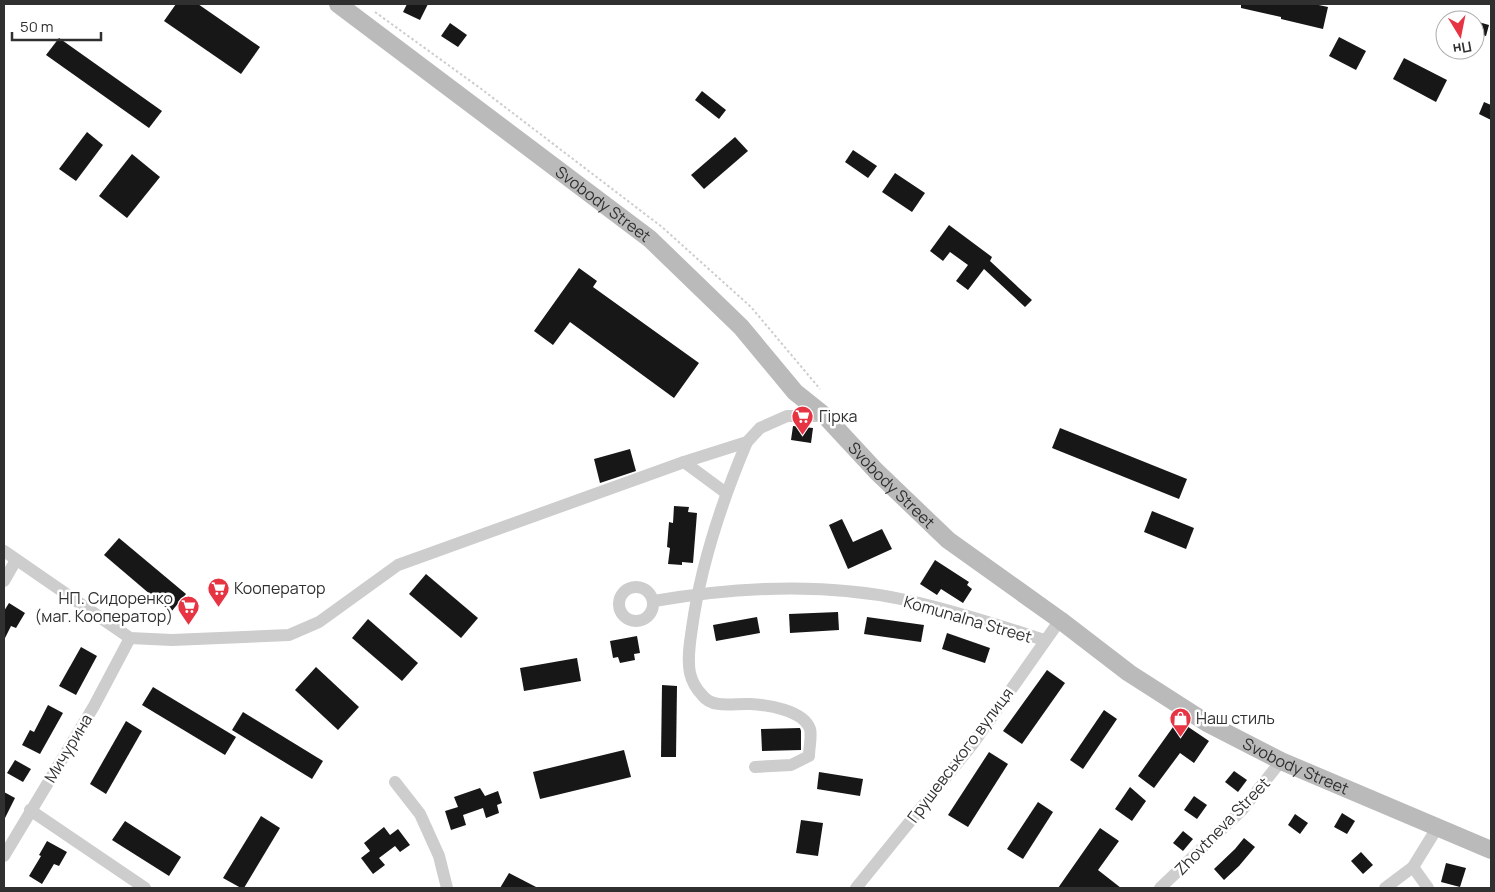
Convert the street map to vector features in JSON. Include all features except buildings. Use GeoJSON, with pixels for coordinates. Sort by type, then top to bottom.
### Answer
{"type":"FeatureCollection","features":[{"type":"Feature","properties":{"kind":"main road","name":"Svobody Street"},"geometry":{"type":"LineString","coordinates":[[338,4],[650,239],[742,327],[795,392],[825,416],[876,471],[948,540],[1060,620],[1129,673],[1207,723],[1281,761],[1491,850]]}},
{"type":"Feature","properties":{"kind":"street"},"geometry":{"type":"LineString","coordinates":[[755,766],[791,765],[809,756],[810,730],[804,719],[790,711],[751,704],[715,704],[704,699],[695,686],[690,672],[690,647],[697,594],[726,493],[747,442],[760,428],[787,416],[825,416]]}},
{"type":"Feature","properties":{"kind":"street"},"geometry":{"type":"LineString","coordinates":[[4,551],[130,638],[172,640],[289,635],[319,622],[398,565],[684,462],[747,442]]}},
{"type":"Feature","properties":{"kind":"street"},"geometry":{"type":"LineString","coordinates":[[684,462],[726,493]]}},
{"type":"Feature","properties":{"kind":"street"},"geometry":{"type":"LineString","coordinates":[[4,582],[16,560]]}},
{"type":"Feature","properties":{"kind":"street","name":"Komunalna Street"},"geometry":{"type":"LineString","coordinates":[[654,601],[697,594],[763,589],[843,591],[904,600],[968,615],[1044,640]]}},
{"type":"Feature","properties":{"kind":"street","name":"Грушевського вулиця"},"geometry":{"type":"LineString","coordinates":[[856,888],[972,745],[1044,640],[1060,620]]}},
{"type":"Feature","properties":{"kind":"street","name":"Мичурина"},"geometry":{"type":"LineString","coordinates":[[4,856],[94,706],[130,638]]}},
{"type":"Feature","properties":{"kind":"street","name":"Zhovtneva Street"},"geometry":{"type":"LineString","coordinates":[[1160,888],[1242,810],[1281,761]]}},
{"type":"Feature","properties":{"kind":"street"},"geometry":{"type":"LineString","coordinates":[[395,782],[420,814],[439,856],[447,888]]}},
{"type":"Feature","properties":{"kind":"street"},"geometry":{"type":"LineString","coordinates":[[30,810],[146,888]]}},
{"type":"Feature","properties":{"kind":"street"},"geometry":{"type":"LineString","coordinates":[[1385,888],[1413,867],[1437,828]]}},
{"type":"Feature","properties":{"kind":"street"},"geometry":{"type":"LineString","coordinates":[[1413,867],[1428,888]]}},
{"type":"Feature","properties":{"kind":"place","name":"Гірка"},"geometry":{"type":"Point","coordinates":[803,435]}},
{"type":"Feature","properties":{"kind":"place","name":"Кооператор"},"geometry":{"type":"Point","coordinates":[218,607]}},
{"type":"Feature","properties":{"kind":"place","name":"НП. Сидоренко (маг. Кооператор)"},"geometry":{"type":"Point","coordinates":[189,626]}},
{"type":"Feature","properties":{"kind":"place","name":"Наш стиль"},"geometry":{"type":"Point","coordinates":[1180,737]}}]}
